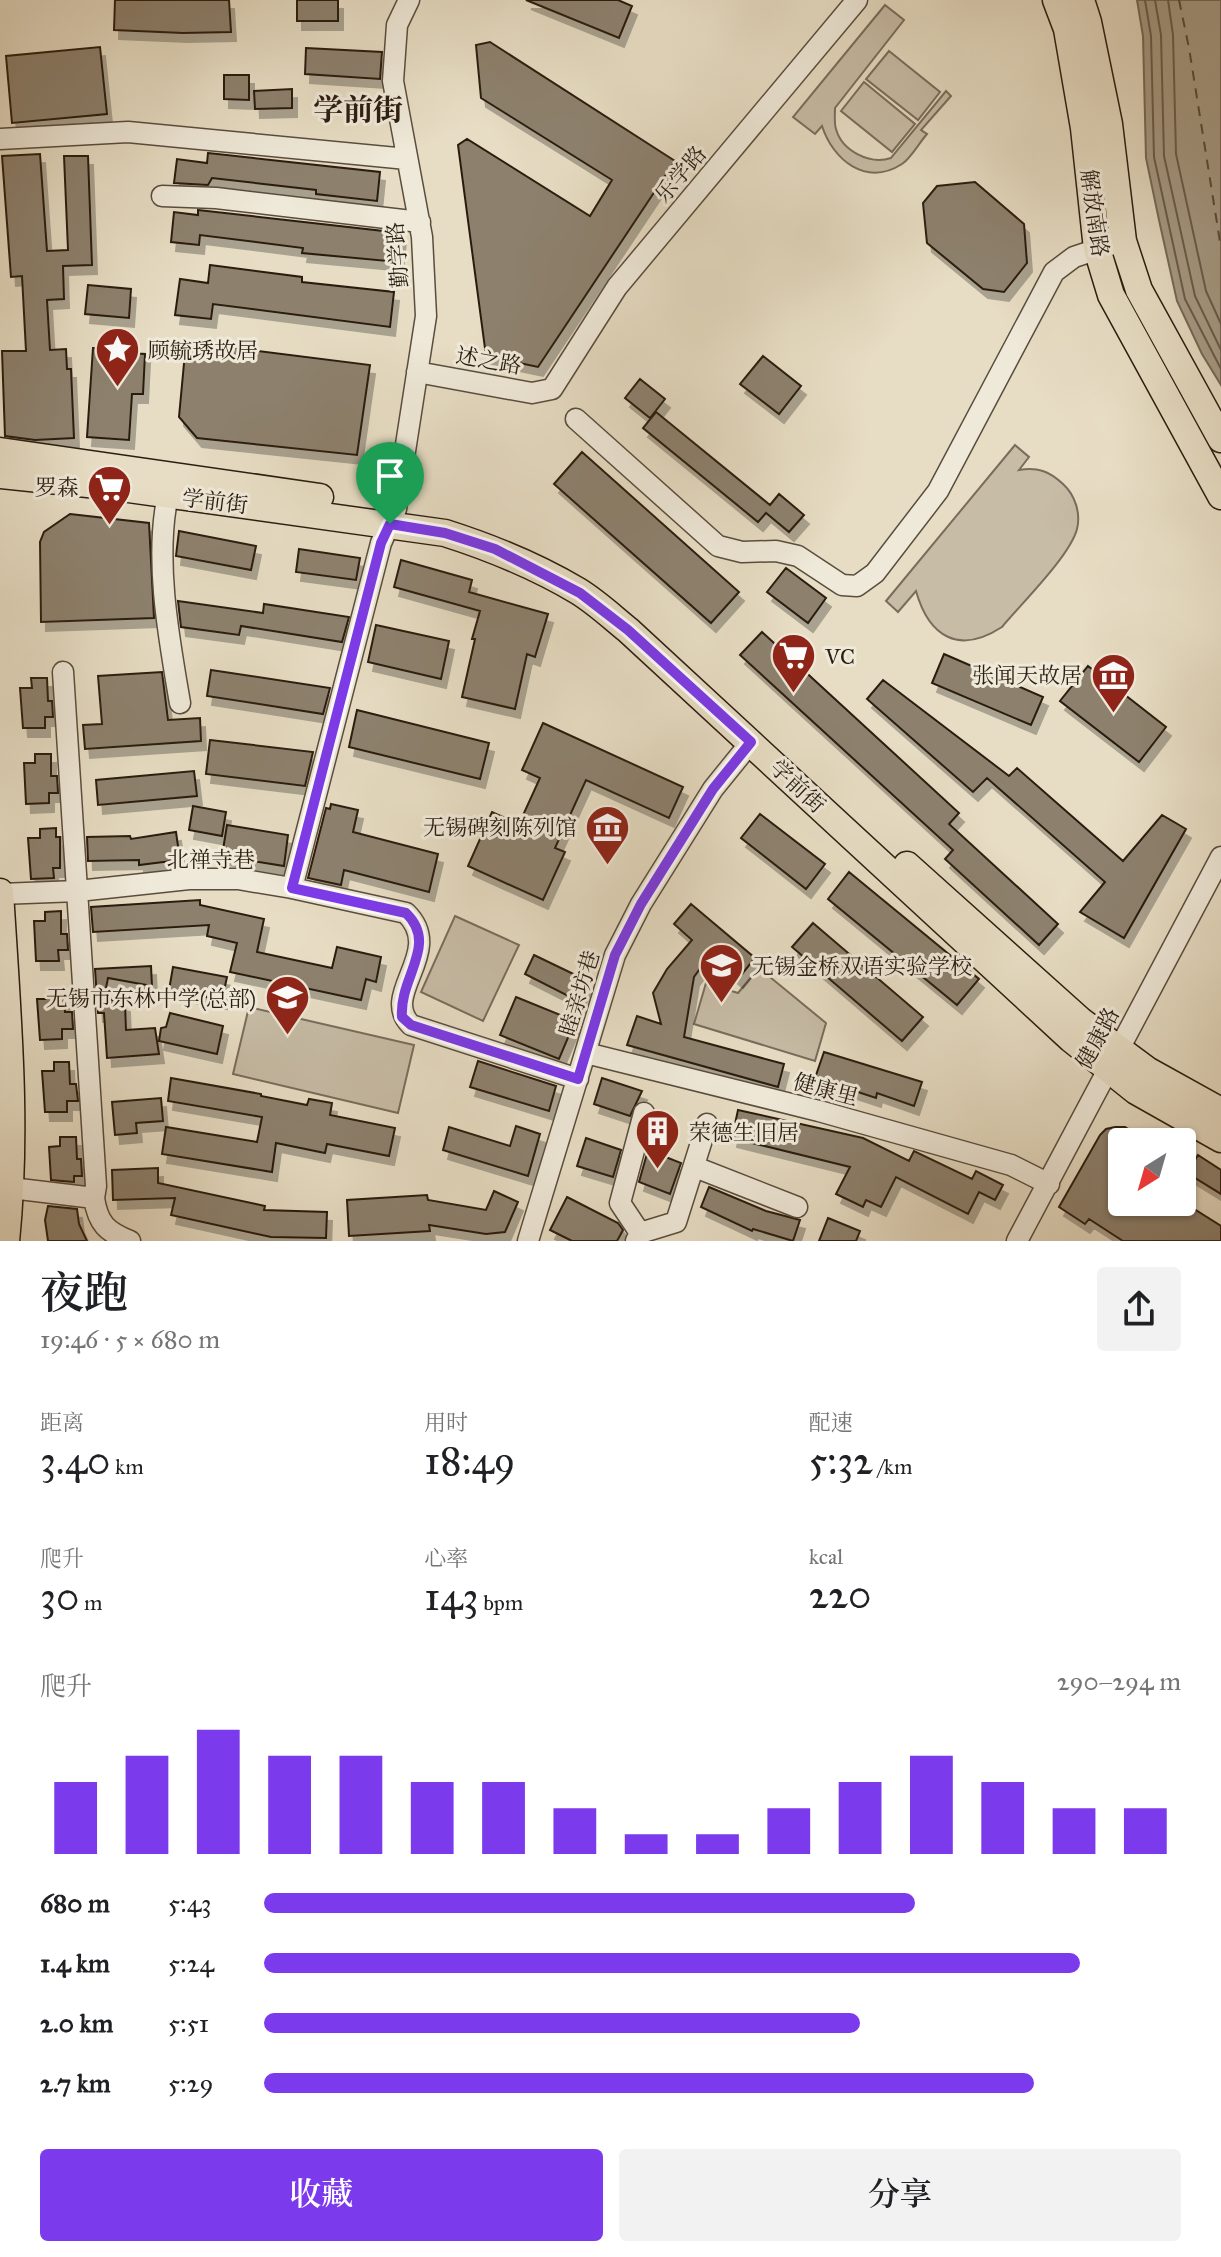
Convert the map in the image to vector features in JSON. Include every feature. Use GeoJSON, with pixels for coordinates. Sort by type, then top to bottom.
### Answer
{"type":"FeatureCollection","features":[{"type":"Feature","properties":{"kind":"main road","name":"解放南路"},"geometry":{"type":"LineString","coordinates":[[1056,0],[1067,29],[1084,128],[1097,249],[1111,295],[1221,496]]}},
{"type":"Feature","properties":{"kind":"main road","name":"解放南路"},"geometry":{"type":"LineString","coordinates":[[1081,0],[1109,124],[1123,241],[1139,290],[1221,439]]}},
{"type":"Feature","properties":{"kind":"main road","name":"学前街"},"geometry":{"type":"LineString","coordinates":[[0,451],[393,516],[495,549],[580,593],[628,630],[751,742],[992,970],[1113,1059],[1147,1070],[1221,1111]]}},
{"type":"Feature","properties":{"kind":"main road","name":"学前街"},"geometry":{"type":"LineString","coordinates":[[0,475],[168,495],[393,516],[448,518],[496,533],[544,555],[592,582],[643,622],[1081,1021],[1136,1091],[1221,1139]]}},
{"type":"Feature","properties":{"kind":"main road"},"geometry":{"type":"LineString","coordinates":[[0,893],[12,1104],[11,1188],[6,1241]]}},
{"type":"Feature","properties":{"kind":"street","name":"勤学路"},"geometry":{"type":"LineString","coordinates":[[292,888],[381,543],[393,516],[426,316],[420,222],[393,81],[397,25],[409,0]]}},
{"type":"Feature","properties":{"kind":"street","name":"乐学路"},"geometry":{"type":"LineString","coordinates":[[552,389],[617,287],[857,0]]}},
{"type":"Feature","properties":{"kind":"street"},"geometry":{"type":"LineString","coordinates":[[0,139],[128,132],[407,159]]}},
{"type":"Feature","properties":{"kind":"street"},"geometry":{"type":"LineString","coordinates":[[162,196],[216,198],[420,222]]}},
{"type":"Feature","properties":{"kind":"street"},"geometry":{"type":"LineString","coordinates":[[576,419],[718,546],[742,552],[776,551],[798,556],[842,585],[857,586],[875,573],[938,491],[1054,272],[1074,257],[1123,241]]}},
{"type":"Feature","properties":{"kind":"street","name":"述之路"},"geometry":{"type":"LineString","coordinates":[[417,372],[532,393],[552,389]]}},
{"type":"Feature","properties":{"kind":"street"},"geometry":{"type":"LineString","coordinates":[[168,495],[163,518],[166,623],[180,703]]}},
{"type":"Feature","properties":{"kind":"street"},"geometry":{"type":"LineString","coordinates":[[63,672],[95,1167],[94,1198],[96,1209],[109,1233],[130,1241]]}},
{"type":"Feature","properties":{"kind":"street","name":"睦亲坊巷"},"geometry":{"type":"LineString","coordinates":[[528,1241],[615,955],[641,904],[713,789],[751,742]]}},
{"type":"Feature","properties":{"kind":"street","name":"健康路"},"geometry":{"type":"LineString","coordinates":[[1017,1241],[1221,857]]}},
{"type":"Feature","properties":{"kind":"street","name":"北禅寺巷"},"geometry":{"type":"LineString","coordinates":[[0,893],[78,891],[189,879],[238,879],[406,913],[417,923],[421,937],[401,1005],[402,1017],[411,1025],[578,1079]]}},
{"type":"Feature","properties":{"kind":"street","name":"健康里"},"geometry":{"type":"LineString","coordinates":[[586,1053],[819,1111],[1011,1165],[1049,1184]]}},
{"type":"Feature","properties":{"kind":"street"},"geometry":{"type":"LineString","coordinates":[[644,1113],[620,1203],[638,1237],[676,1222],[707,1124]]}},
{"type":"Feature","properties":{"kind":"street"},"geometry":{"type":"LineString","coordinates":[[695,1167],[797,1207]]}},
{"type":"Feature","properties":{"kind":"street"},"geometry":{"type":"LineString","coordinates":[[11,1188],[94,1198]]}},
{"type":"Feature","properties":{"kind":"shaded area"},"geometry":{"type":"Polygon","coordinates":[[[885,5],[904,20],[835,108],[835,127],[844,144],[866,158],[891,158],[946,91],[951,96],[921,130],[927,134],[912,154],[902,164],[876,173],[864,171],[843,159],[834,150],[822,126],[815,134],[793,117],[885,5]]]}},
{"type":"Feature","properties":{"kind":"shaded area"},"geometry":{"type":"Polygon","coordinates":[[[889,51],[940,92],[918,120],[866,79],[889,51]]]}},
{"type":"Feature","properties":{"kind":"shaded area"},"geometry":{"type":"Polygon","coordinates":[[[864,82],[915,124],[892,152],[841,111],[864,82]]]}},
{"type":"Feature","properties":{"kind":"shaded area"},"geometry":{"type":"Polygon","coordinates":[[[1015,445],[1029,457],[1019,470],[1048,473],[1067,488],[1074,499],[1077,529],[1065,552],[1002,627],[986,635],[972,640],[948,637],[929,620],[916,591],[898,612],[886,601],[1015,445]]]}},
{"type":"Feature","properties":{"kind":"shaded area"},"geometry":{"type":"Polygon","coordinates":[[[455,916],[519,945],[483,1021],[421,992],[455,916]]]}},
{"type":"Feature","properties":{"kind":"shaded area"},"geometry":{"type":"Polygon","coordinates":[[[759,968],[826,1023],[815,1061],[694,1024],[706,983],[738,993],[759,968]]]}},
{"type":"Feature","properties":{"kind":"shaded area"},"geometry":{"type":"Polygon","coordinates":[[[249,1007],[414,1045],[398,1113],[233,1074],[249,1007]]]}},
{"type":"Feature","properties":{"kind":"water"},"geometry":{"type":"Polygon","coordinates":[[[1137,0],[1221,0],[1221,385],[1202,354],[1177,301],[1159,220],[1146,158],[1143,36],[1137,0]]]}},
{"type":"Feature","properties":{"kind":"building"},"geometry":{"type":"Polygon","coordinates":[[[115,0],[229,0],[231,32],[114,30],[115,0]]]}},
{"type":"Feature","properties":{"kind":"building"},"geometry":{"type":"Polygon","coordinates":[[[297,0],[338,0],[338,21],[297,21],[297,0]]]}},
{"type":"Feature","properties":{"kind":"building"},"geometry":{"type":"Polygon","coordinates":[[[526,0],[618,0],[632,6],[619,38],[526,0]]]}},
{"type":"Feature","properties":{"kind":"building"},"geometry":{"type":"Polygon","coordinates":[[[490,42],[675,161],[538,367],[486,356],[458,145],[467,139],[590,216],[612,180],[481,98],[476,45],[490,42]]]}},
{"type":"Feature","properties":{"kind":"building"},"geometry":{"type":"Polygon","coordinates":[[[100,47],[107,114],[12,123],[6,56],[100,47]]]}},
{"type":"Feature","properties":{"kind":"building"},"geometry":{"type":"Polygon","coordinates":[[[306,48],[382,52],[380,79],[305,74],[306,48]]]}},
{"type":"Feature","properties":{"kind":"building"},"geometry":{"type":"Polygon","coordinates":[[[224,75],[249,75],[249,100],[224,99],[224,75]]]}},
{"type":"Feature","properties":{"kind":"building"},"geometry":{"type":"Polygon","coordinates":[[[292,89],[292,108],[255,109],[254,91],[292,89]]]}},
{"type":"Feature","properties":{"kind":"building"},"geometry":{"type":"Polygon","coordinates":[[[208,153],[380,172],[377,201],[316,194],[316,190],[212,178],[208,185],[174,183],[177,159],[207,163],[208,153]]]}},
{"type":"Feature","properties":{"kind":"building"},"geometry":{"type":"Polygon","coordinates":[[[40,154],[47,251],[68,250],[64,156],[88,156],[92,265],[63,266],[64,299],[47,300],[50,350],[66,349],[67,369],[71,369],[74,438],[35,440],[5,436],[2,351],[26,351],[22,276],[11,277],[2,156],[40,154]]]}},
{"type":"Feature","properties":{"kind":"building"},"geometry":{"type":"Polygon","coordinates":[[[975,182],[1024,224],[1027,263],[1004,292],[983,289],[927,243],[923,203],[937,186],[975,182]]]}},
{"type":"Feature","properties":{"kind":"building"},"geometry":{"type":"Polygon","coordinates":[[[198,210],[401,233],[398,262],[302,253],[303,248],[200,235],[199,245],[171,242],[174,212],[198,215],[198,210]]]}},
{"type":"Feature","properties":{"kind":"building"},"geometry":{"type":"Polygon","coordinates":[[[210,265],[302,277],[302,282],[394,292],[390,327],[213,304],[211,319],[175,315],[180,279],[208,283],[210,265]]]}},
{"type":"Feature","properties":{"kind":"building"},"geometry":{"type":"Polygon","coordinates":[[[88,285],[131,289],[129,318],[85,314],[88,285]]]}},
{"type":"Feature","properties":{"kind":"building"},"geometry":{"type":"Polygon","coordinates":[[[186,342],[370,365],[357,455],[197,438],[179,417],[186,342]]]}},
{"type":"Feature","properties":{"kind":"building"},"geometry":{"type":"Polygon","coordinates":[[[93,348],[129,349],[129,353],[145,354],[143,394],[132,394],[129,440],[87,437],[93,348]]]}},
{"type":"Feature","properties":{"kind":"building"},"geometry":{"type":"Polygon","coordinates":[[[763,356],[801,386],[779,414],[740,384],[763,356]]]}},
{"type":"Feature","properties":{"kind":"building"},"geometry":{"type":"Polygon","coordinates":[[[640,379],[665,399],[650,418],[625,398],[640,379]]]}},
{"type":"Feature","properties":{"kind":"building"},"geometry":{"type":"Polygon","coordinates":[[[656,412],[770,505],[779,494],[804,515],[789,532],[766,513],[758,522],[643,428],[656,412]]]}},
{"type":"Feature","properties":{"kind":"building"},"geometry":{"type":"Polygon","coordinates":[[[582,452],[739,592],[711,623],[554,484],[582,452]]]}},
{"type":"Feature","properties":{"kind":"building"},"geometry":{"type":"Polygon","coordinates":[[[70,514],[149,523],[154,618],[41,622],[40,542],[44,532],[70,514]]]}},
{"type":"Feature","properties":{"kind":"building"},"geometry":{"type":"Polygon","coordinates":[[[179,531],[256,546],[251,570],[176,556],[179,531]]]}},
{"type":"Feature","properties":{"kind":"building"},"geometry":{"type":"Polygon","coordinates":[[[299,549],[360,558],[356,580],[296,572],[299,549]]]}},
{"type":"Feature","properties":{"kind":"building"},"geometry":{"type":"Polygon","coordinates":[[[401,560],[472,580],[469,592],[548,614],[535,657],[527,654],[515,709],[462,697],[480,611],[394,587],[401,560]]]}},
{"type":"Feature","properties":{"kind":"building"},"geometry":{"type":"Polygon","coordinates":[[[786,568],[826,598],[808,623],[767,592],[786,568]]]}},
{"type":"Feature","properties":{"kind":"building"},"geometry":{"type":"Polygon","coordinates":[[[178,601],[263,613],[264,604],[349,617],[342,642],[241,626],[239,635],[181,627],[178,601]]]}},
{"type":"Feature","properties":{"kind":"building"},"geometry":{"type":"Polygon","coordinates":[[[376,625],[449,641],[441,679],[368,662],[376,625]]]}},
{"type":"Feature","properties":{"kind":"building"},"geometry":{"type":"Polygon","coordinates":[[[762,632],[959,813],[949,824],[1058,924],[1039,945],[945,859],[953,850],[740,655],[762,632]]]}},
{"type":"Feature","properties":{"kind":"building"},"geometry":{"type":"Polygon","coordinates":[[[944,654],[1043,697],[1031,725],[932,683],[944,654]]]}},
{"type":"Feature","properties":{"kind":"building","name":"张闻天故居"},"geometry":{"type":"Polygon","coordinates":[[[1088,666],[1166,727],[1139,762],[1060,701],[1088,666]]]}},
{"type":"Feature","properties":{"kind":"building"},"geometry":{"type":"Polygon","coordinates":[[[211,670],[330,688],[323,714],[207,696],[211,670]]]}},
{"type":"Feature","properties":{"kind":"building"},"geometry":{"type":"Polygon","coordinates":[[[162,672],[168,720],[200,718],[201,741],[85,749],[83,725],[102,724],[98,676],[162,672]]]}},
{"type":"Feature","properties":{"kind":"building"},"geometry":{"type":"Polygon","coordinates":[[[31,678],[47,678],[48,701],[52,701],[53,717],[45,717],[45,728],[23,728],[20,688],[32,688],[31,678]]]}},
{"type":"Feature","properties":{"kind":"building"},"geometry":{"type":"Polygon","coordinates":[[[883,680],[1009,776],[1017,768],[1123,861],[1162,815],[1186,829],[1124,938],[1080,912],[1105,882],[987,778],[973,792],[867,699],[883,680]]]}},
{"type":"Feature","properties":{"kind":"building"},"geometry":{"type":"Polygon","coordinates":[[[357,710],[489,743],[480,779],[349,747],[357,710]]]}},
{"type":"Feature","properties":{"kind":"building"},"geometry":{"type":"Polygon","coordinates":[[[543,723],[683,787],[669,818],[586,780],[555,848],[565,852],[543,900],[468,866],[492,812],[519,824],[540,778],[522,770],[543,723]]]}},
{"type":"Feature","properties":{"kind":"building"},"geometry":{"type":"Polygon","coordinates":[[[210,740],[313,752],[305,786],[206,774],[210,740]]]}},
{"type":"Feature","properties":{"kind":"building"},"geometry":{"type":"Polygon","coordinates":[[[35,754],[51,754],[51,776],[57,776],[58,793],[49,793],[49,803],[26,804],[24,763],[35,763],[35,754]]]}},
{"type":"Feature","properties":{"kind":"building"},"geometry":{"type":"Polygon","coordinates":[[[194,771],[197,796],[98,805],[96,780],[194,771]]]}},
{"type":"Feature","properties":{"kind":"building"},"geometry":{"type":"Polygon","coordinates":[[[331,804],[358,810],[353,832],[438,854],[429,892],[344,870],[341,885],[308,878],[326,808],[330,809],[331,804]]]}},
{"type":"Feature","properties":{"kind":"building"},"geometry":{"type":"Polygon","coordinates":[[[193,806],[226,812],[222,836],[189,830],[193,806]]]}},
{"type":"Feature","properties":{"kind":"building"},"geometry":{"type":"Polygon","coordinates":[[[760,814],[825,864],[806,889],[741,838],[760,814]]]}},
{"type":"Feature","properties":{"kind":"building"},"geometry":{"type":"Polygon","coordinates":[[[227,825],[288,835],[284,866],[222,856],[227,825]]]}},
{"type":"Feature","properties":{"kind":"building"},"geometry":{"type":"Polygon","coordinates":[[[56,828],[56,837],[60,837],[60,868],[53,868],[54,878],[31,879],[28,838],[40,838],[40,829],[56,828]]]}},
{"type":"Feature","properties":{"kind":"building"},"geometry":{"type":"Polygon","coordinates":[[[176,832],[180,860],[139,865],[139,860],[88,861],[87,837],[130,836],[131,839],[176,832]]]}},
{"type":"Feature","properties":{"kind":"building"},"geometry":{"type":"Polygon","coordinates":[[[849,872],[979,979],[957,1005],[828,899],[849,872]]]}},
{"type":"Feature","properties":{"kind":"building"},"geometry":{"type":"Polygon","coordinates":[[[200,900],[200,905],[264,919],[257,952],[332,968],[337,947],[381,957],[376,982],[366,979],[361,1000],[230,972],[237,943],[207,936],[209,925],[93,932],[91,907],[200,900]]]}},
{"type":"Feature","properties":{"kind":"building"},"geometry":{"type":"Polygon","coordinates":[[[691,904],[755,958],[738,979],[710,955],[694,977],[684,1037],[784,1064],[778,1087],[627,1045],[637,1016],[661,1024],[653,993],[667,969],[692,940],[674,924],[691,904]]]}},
{"type":"Feature","properties":{"kind":"building"},"geometry":{"type":"Polygon","coordinates":[[[61,911],[61,934],[67,934],[68,950],[58,950],[59,961],[36,961],[34,921],[45,921],[45,912],[61,911]]]}},
{"type":"Feature","properties":{"kind":"building"},"geometry":{"type":"Polygon","coordinates":[[[813,923],[923,1017],[902,1041],[792,947],[813,923]]]}},
{"type":"Feature","properties":{"kind":"building"},"geometry":{"type":"Polygon","coordinates":[[[534,955],[588,981],[578,1001],[525,974],[534,955]]]}},
{"type":"Feature","properties":{"kind":"building"},"geometry":{"type":"Polygon","coordinates":[[[151,966],[152,986],[108,978],[104,998],[125,1003],[126,1030],[155,1028],[159,1054],[107,1058],[104,1013],[98,1013],[95,969],[151,966]]]}},
{"type":"Feature","properties":{"kind":"building"},"geometry":{"type":"Polygon","coordinates":[[[173,967],[227,977],[222,1000],[169,990],[173,967]]]}},
{"type":"Feature","properties":{"kind":"building"},"geometry":{"type":"Polygon","coordinates":[[[64,989],[65,1012],[72,1012],[73,1029],[62,1029],[62,1039],[40,1040],[37,999],[49,999],[48,990],[64,989]]]}},
{"type":"Feature","properties":{"kind":"building"},"geometry":{"type":"Polygon","coordinates":[[[516,997],[575,1021],[559,1059],[500,1035],[516,997]]]}},
{"type":"Feature","properties":{"kind":"building"},"geometry":{"type":"Polygon","coordinates":[[[170,1013],[223,1026],[217,1054],[159,1041],[161,1028],[166,1027],[170,1013]]]}},
{"type":"Feature","properties":{"kind":"building"},"geometry":{"type":"Polygon","coordinates":[[[824,1052],[922,1082],[914,1106],[877,1093],[876,1098],[815,1078],[824,1052]]]}},
{"type":"Feature","properties":{"kind":"building"},"geometry":{"type":"Polygon","coordinates":[[[478,1061],[556,1086],[549,1111],[470,1087],[478,1061]]]}},
{"type":"Feature","properties":{"kind":"building"},"geometry":{"type":"Polygon","coordinates":[[[54,1062],[69,1062],[70,1084],[76,1084],[78,1101],[67,1101],[67,1112],[45,1112],[42,1071],[54,1071],[54,1062]]]}},
{"type":"Feature","properties":{"kind":"building"},"geometry":{"type":"Polygon","coordinates":[[[171,1078],[307,1105],[309,1099],[332,1103],[330,1115],[395,1128],[389,1156],[327,1144],[325,1153],[276,1143],[272,1172],[162,1154],[166,1127],[257,1142],[262,1117],[168,1101],[171,1078]]]}},
{"type":"Feature","properties":{"kind":"building"},"geometry":{"type":"Polygon","coordinates":[[[602,1078],[642,1091],[630,1116],[594,1104],[602,1078]]]}},
{"type":"Feature","properties":{"kind":"building"},"geometry":{"type":"Polygon","coordinates":[[[161,1098],[163,1121],[136,1123],[137,1133],[115,1135],[112,1102],[161,1098]]]}},
{"type":"Feature","properties":{"kind":"building"},"geometry":{"type":"Polygon","coordinates":[[[738,1110],[863,1138],[909,1161],[914,1151],[972,1179],[976,1171],[1003,1185],[995,1200],[979,1192],[968,1214],[896,1177],[881,1207],[866,1200],[863,1207],[836,1194],[850,1167],[732,1138],[738,1110]]]}},
{"type":"Feature","properties":{"kind":"building"},"geometry":{"type":"Polygon","coordinates":[[[516,1126],[540,1134],[528,1176],[443,1150],[449,1127],[510,1146],[516,1126]]]}},
{"type":"Feature","properties":{"kind":"building"},"geometry":{"type":"Polygon","coordinates":[[[1106,1129],[1108,1216],[1196,1216],[1196,1210],[1221,1226],[1221,1241],[1123,1241],[1089,1219],[1085,1224],[1059,1207],[1106,1129]]]}},
{"type":"Feature","properties":{"kind":"building"},"geometry":{"type":"Polygon","coordinates":[[[60,1137],[76,1137],[82,1176],[74,1176],[74,1182],[51,1180],[49,1147],[60,1146],[60,1137]]]}},
{"type":"Feature","properties":{"kind":"building"},"geometry":{"type":"Polygon","coordinates":[[[586,1138],[621,1150],[613,1177],[577,1166],[586,1138]]]}},
{"type":"Feature","properties":{"kind":"building","name":"荣德生旧居"},"geometry":{"type":"Polygon","coordinates":[[[648,1150],[681,1163],[670,1194],[639,1182],[648,1150]]]}},
{"type":"Feature","properties":{"kind":"building"},"geometry":{"type":"Polygon","coordinates":[[[1198,1155],[1221,1170],[1221,1194],[1196,1179],[1198,1155]]]}},
{"type":"Feature","properties":{"kind":"building"},"geometry":{"type":"Polygon","coordinates":[[[158,1168],[158,1183],[265,1206],[264,1210],[327,1212],[326,1238],[271,1237],[171,1215],[175,1198],[113,1200],[112,1170],[158,1168]]]}},
{"type":"Feature","properties":{"kind":"building"},"geometry":{"type":"Polygon","coordinates":[[[709,1187],[766,1211],[800,1220],[793,1241],[752,1231],[701,1207],[709,1187]]]}},
{"type":"Feature","properties":{"kind":"building"},"geometry":{"type":"Polygon","coordinates":[[[494,1191],[518,1202],[505,1232],[486,1234],[429,1225],[430,1231],[349,1236],[347,1200],[427,1195],[428,1200],[486,1210],[494,1191]]]}},
{"type":"Feature","properties":{"kind":"building"},"geometry":{"type":"Polygon","coordinates":[[[567,1197],[618,1223],[623,1230],[617,1241],[572,1241],[550,1230],[567,1197]]]}},
{"type":"Feature","properties":{"kind":"building"},"geometry":{"type":"Polygon","coordinates":[[[48,1206],[77,1209],[79,1224],[87,1241],[48,1241],[45,1220],[48,1206]]]}},
{"type":"Feature","properties":{"kind":"building"},"geometry":{"type":"Polygon","coordinates":[[[828,1218],[860,1231],[856,1241],[819,1241],[828,1218]]]}},
{"type":"Feature","properties":{"kind":"ferry route"},"geometry":{"type":"LineString","coordinates":[[1179,0],[1221,248]]}},
{"type":"Feature","properties":{"kind":"place","name":"顾毓琇故居"},"geometry":{"type":"Point","coordinates":[117,389]}},
{"type":"Feature","properties":{"kind":"place","name":"罗森"},"geometry":{"type":"Point","coordinates":[110,526]}},
{"type":"Feature","properties":{"kind":"place","name":"VC"},"geometry":{"type":"Point","coordinates":[794,695]}},
{"type":"Feature","properties":{"kind":"place","name":"张闻天故居"},"geometry":{"type":"Point","coordinates":[1113,714]}},
{"type":"Feature","properties":{"kind":"place","name":"无锡碑刻陈列馆"},"geometry":{"type":"Point","coordinates":[608,866]}},
{"type":"Feature","properties":{"kind":"place","name":"无锡金桥双语实验学校"},"geometry":{"type":"Point","coordinates":[721,1005]}},
{"type":"Feature","properties":{"kind":"place","name":"无锡市东林中学(总部)"},"geometry":{"type":"Point","coordinates":[287,1037]}},
{"type":"Feature","properties":{"kind":"place","name":"荣德生旧居"},"geometry":{"type":"Point","coordinates":[658,1171]}},
{"type":"Feature","properties":{"kind":"district","name":"学前街"},"geometry":{"type":"Point","coordinates":[358,110]}},
{"type":"Feature","properties":{"kind":"route"},"geometry":{"type":"LineString","coordinates":[[390,524],[445,533],[495,549],[580,593],[628,630],[751,742],[713,789],[641,904],[615,955],[578,1079],[411,1025],[402,1017],[401,1005],[421,937],[417,923],[406,913],[292,888],[381,543],[390,524]]}}]}
